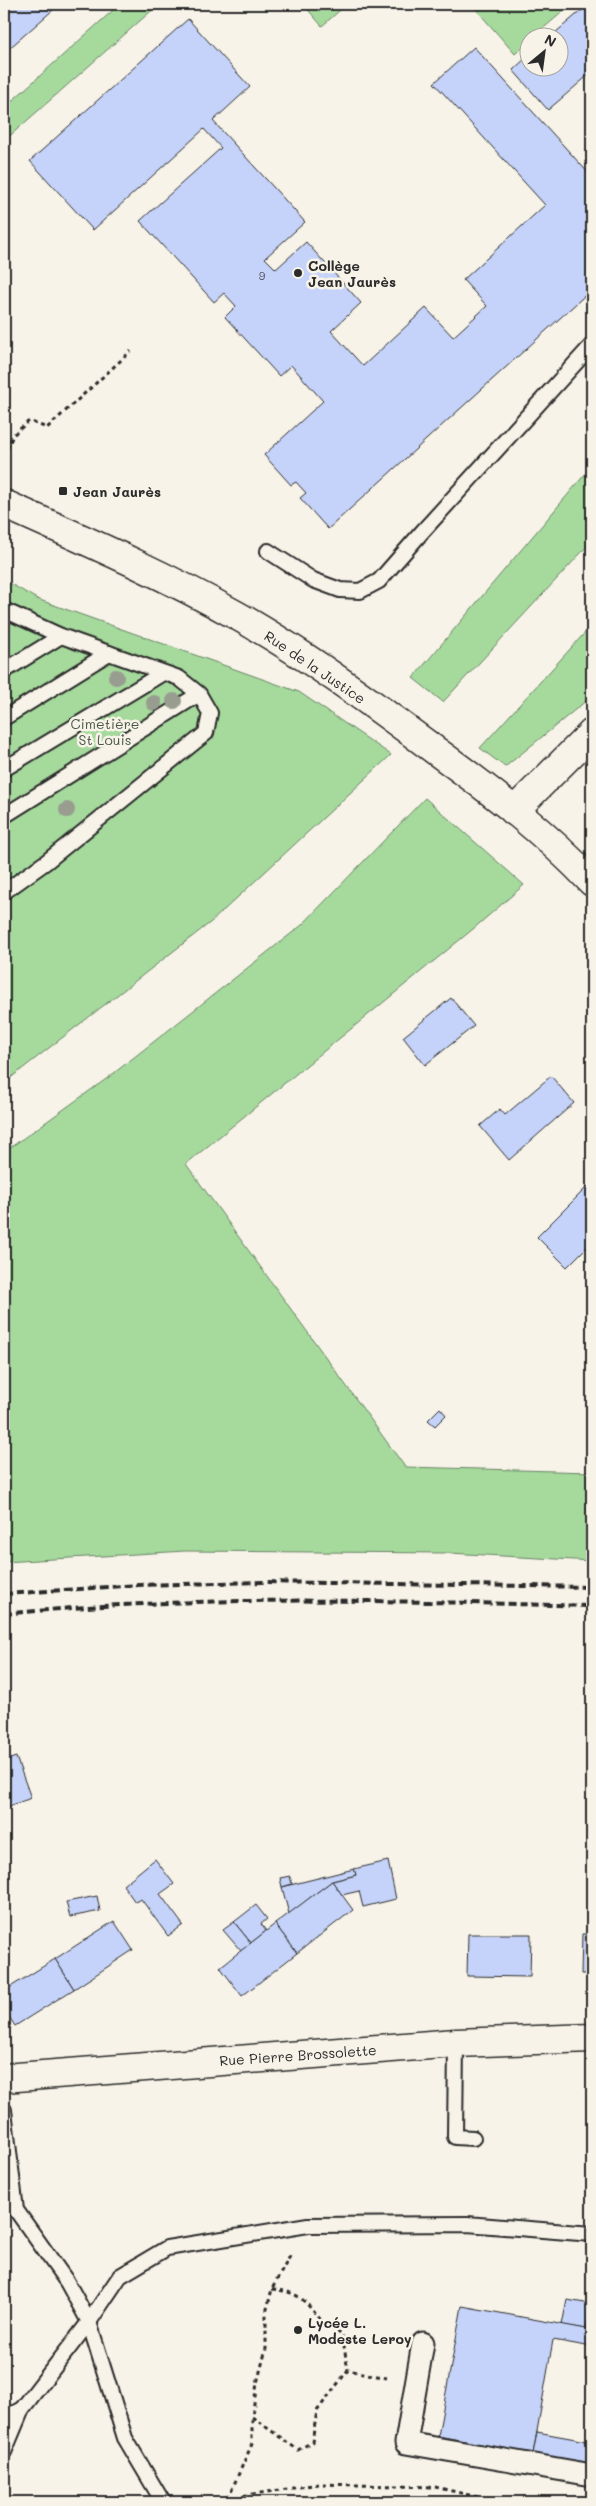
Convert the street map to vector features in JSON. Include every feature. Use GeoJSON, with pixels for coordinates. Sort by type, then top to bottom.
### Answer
{"type":"FeatureCollection","features":[{"type":"Feature","properties":{"kind":"street","name":"Rue de la Justice"},"geometry":{"type":"LineString","coordinates":[[4,504],[123,557],[236,615],[389,716],[467,774],[570,858],[592,882]]}},
{"type":"Feature","properties":{"kind":"street"},"geometry":{"type":"LineString","coordinates":[[514,811],[592,733]]}},
{"type":"Feature","properties":{"kind":"street","name":"Rue Pierre Brossolette"},"geometry":{"type":"LineString","coordinates":[[4,2078],[456,2043],[592,2038]]}},
{"type":"Feature","properties":{"kind":"street"},"geometry":{"type":"LineString","coordinates":[[423,2343],[406,2443],[592,2475]]}},
{"type":"Feature","properties":{"kind":"lane"},"geometry":{"type":"LineString","coordinates":[[268,551],[313,580],[340,590],[360,591],[380,581],[422,532],[592,345]]}},
{"type":"Feature","properties":{"kind":"lane"},"geometry":{"type":"LineString","coordinates":[[4,892],[46,862],[206,733],[210,714],[199,694],[179,678],[7,615]]}},
{"type":"Feature","properties":{"kind":"lane"},"geometry":{"type":"LineString","coordinates":[[4,671],[61,636]]}},
{"type":"Feature","properties":{"kind":"lane"},"geometry":{"type":"LineString","coordinates":[[4,718],[109,653]]}},
{"type":"Feature","properties":{"kind":"lane"},"geometry":{"type":"LineString","coordinates":[[4,769],[162,673]]}},
{"type":"Feature","properties":{"kind":"lane"},"geometry":{"type":"LineString","coordinates":[[4,816],[199,694]]}},
{"type":"Feature","properties":{"kind":"lane"},"geometry":{"type":"LineString","coordinates":[[456,2043],[455,2137],[473,2138]]}},
{"type":"Feature","properties":{"kind":"lane"},"geometry":{"type":"LineString","coordinates":[[4,2110],[7,2156],[16,2210],[67,2282],[90,2322],[125,2438],[163,2502]]}},
{"type":"Feature","properties":{"kind":"lane"},"geometry":{"type":"LineString","coordinates":[[4,2452],[22,2409],[90,2322],[120,2276],[167,2248],[308,2225],[329,2224],[467,2224],[592,2234]]}},
{"type":"Feature","properties":{"kind":"lane"},"geometry":{"type":"LineString","coordinates":[[4,2418],[22,2409]]}},
{"type":"Feature","properties":{"kind":"path"},"geometry":{"type":"LineString","coordinates":[[4,456],[13,435],[30,420],[47,428],[132,351]]}},
{"type":"Feature","properties":{"kind":"path"},"geometry":{"type":"LineString","coordinates":[[228,2498],[252,2444],[252,2417],[257,2383],[266,2349],[266,2313],[272,2289],[287,2258],[329,2224]]}},
{"type":"Feature","properties":{"kind":"path"},"geometry":{"type":"LineString","coordinates":[[252,2417],[298,2450],[312,2442],[317,2411],[348,2370],[342,2335],[321,2321],[310,2305],[288,2291],[272,2289]]}},
{"type":"Feature","properties":{"kind":"path"},"geometry":{"type":"LineString","coordinates":[[348,2370],[416,2384]]}},
{"type":"Feature","properties":{"kind":"path"},"geometry":{"type":"LineString","coordinates":[[221,2502],[228,2498],[319,2484],[435,2488],[488,2502],[499,2502]]}},
{"type":"Feature","properties":{"kind":"green space"},"geometry":{"type":"Polygon","coordinates":[[[120,4],[159,4],[4,141],[4,108],[120,4]]]}},
{"type":"Feature","properties":{"kind":"green space"},"geometry":{"type":"Polygon","coordinates":[[[303,4],[347,4],[322,26],[303,4]]]}},
{"type":"Feature","properties":{"kind":"green space"},"geometry":{"type":"Polygon","coordinates":[[[477,4],[572,4],[544,28],[518,28],[518,51],[515,54],[474,7],[477,4]]]}},
{"type":"Feature","properties":{"kind":"green space"},"geometry":{"type":"Polygon","coordinates":[[[592,466],[592,541],[443,702],[413,678],[592,466]]]}},
{"type":"Feature","properties":{"kind":"green space","name":"Cimetière St Louis"},"geometry":{"type":"Polygon","coordinates":[[[4,580],[37,599],[299,692],[391,755],[211,922],[4,1083],[4,580]]]}},
{"type":"Feature","properties":{"kind":"green space"},"geometry":{"type":"Polygon","coordinates":[[[592,625],[592,696],[505,767],[480,748],[592,625]]]}},
{"type":"Feature","properties":{"kind":"green space"},"geometry":{"type":"Polygon","coordinates":[[[425,798],[524,885],[186,1164],[405,1467],[592,1472],[592,1561],[449,1553],[185,1551],[4,1562],[4,1152],[109,1077],[302,925],[425,798]]]}},
{"type":"Feature","properties":{"kind":"building"},"geometry":{"type":"Polygon","coordinates":[[[4,4],[48,4],[54,9],[4,53],[4,4]]]}},
{"type":"Feature","properties":{"kind":"building"},"geometry":{"type":"Polygon","coordinates":[[[589,4],[592,7],[592,72],[548,110],[520,78],[568,78],[568,28],[561,28],[589,4]]]}},
{"type":"Feature","properties":{"kind":"building"},"geometry":{"type":"Polygon","coordinates":[[[188,19],[250,87],[213,121],[305,222],[265,258],[276,269],[306,242],[361,303],[331,331],[363,366],[426,308],[453,337],[487,306],[463,280],[545,205],[434,83],[474,47],[592,177],[592,289],[328,529],[300,498],[306,493],[296,482],[291,485],[264,455],[323,401],[291,365],[279,376],[225,317],[236,306],[224,293],[214,302],[140,221],[221,148],[204,129],[93,230],[30,161],[188,19]]]}},
{"type":"Feature","properties":{"kind":"building"},"geometry":{"type":"Polygon","coordinates":[[[518,65],[518,76],[513,70],[518,65]]]}},
{"type":"Feature","properties":{"kind":"building"},"geometry":{"type":"Polygon","coordinates":[[[451,998],[474,1026],[425,1065],[403,1037],[451,998]]]}},
{"type":"Feature","properties":{"kind":"building"},"geometry":{"type":"Polygon","coordinates":[[[551,1076],[574,1103],[509,1160],[480,1126],[500,1109],[505,1115],[551,1076]]]}},
{"type":"Feature","properties":{"kind":"building"},"geometry":{"type":"Polygon","coordinates":[[[592,1182],[592,1242],[567,1267],[537,1237],[592,1182]]]}},
{"type":"Feature","properties":{"kind":"building"},"geometry":{"type":"Polygon","coordinates":[[[440,1408],[446,1415],[435,1426],[428,1420],[440,1408]]]}},
{"type":"Feature","properties":{"kind":"building"},"geometry":{"type":"Polygon","coordinates":[[[16,1757],[31,1798],[4,1808],[4,1761],[16,1757]]]}},
{"type":"Feature","properties":{"kind":"building"},"geometry":{"type":"Polygon","coordinates":[[[155,1859],[174,1884],[160,1894],[183,1925],[168,1936],[141,1899],[135,1902],[123,1885],[155,1859]]]}},
{"type":"Feature","properties":{"kind":"building"},"geometry":{"type":"Polygon","coordinates":[[[388,1861],[396,1899],[363,1907],[359,1891],[342,1895],[332,1881],[356,1875],[354,1869],[388,1861]]]}},
{"type":"Feature","properties":{"kind":"building"},"geometry":{"type":"Polygon","coordinates":[[[354,1869],[356,1875],[332,1881],[289,1914],[282,1887],[354,1869]]]}},
{"type":"Feature","properties":{"kind":"building"},"geometry":{"type":"Polygon","coordinates":[[[290,1876],[292,1884],[282,1887],[280,1878],[290,1876]]]}},
{"type":"Feature","properties":{"kind":"building"},"geometry":{"type":"Polygon","coordinates":[[[332,1881],[353,1910],[297,1953],[275,1924],[332,1881]]]}},
{"type":"Feature","properties":{"kind":"building"},"geometry":{"type":"Polygon","coordinates":[[[97,1896],[100,1911],[70,1917],[66,1902],[97,1896]]]}},
{"type":"Feature","properties":{"kind":"building"},"geometry":{"type":"Polygon","coordinates":[[[256,1905],[267,1919],[261,1924],[266,1931],[251,1943],[234,1922],[256,1905]]]}},
{"type":"Feature","properties":{"kind":"building"},"geometry":{"type":"Polygon","coordinates":[[[114,1921],[133,1950],[74,1989],[55,1959],[114,1921]]]}},
{"type":"Feature","properties":{"kind":"building"},"geometry":{"type":"Polygon","coordinates":[[[234,1922],[251,1943],[241,1951],[223,1930],[234,1922]]]}},
{"type":"Feature","properties":{"kind":"building"},"geometry":{"type":"Polygon","coordinates":[[[275,1924],[297,1953],[242,1996],[220,1967],[275,1924]]]}},
{"type":"Feature","properties":{"kind":"building"},"geometry":{"type":"Polygon","coordinates":[[[468,1934],[531,1934],[530,1977],[467,1976],[468,1934]]]}},
{"type":"Feature","properties":{"kind":"building"},"geometry":{"type":"Polygon","coordinates":[[[582,1934],[592,1934],[592,1974],[581,1974],[582,1934]]]}},
{"type":"Feature","properties":{"kind":"building"},"geometry":{"type":"Polygon","coordinates":[[[55,1959],[74,1989],[15,2026],[4,2009],[4,1991],[55,1959]]]}},
{"type":"Feature","properties":{"kind":"building"},"geometry":{"type":"Polygon","coordinates":[[[567,2300],[591,2304],[586,2329],[562,2325],[567,2300]]]}},
{"type":"Feature","properties":{"kind":"building"},"geometry":{"type":"Polygon","coordinates":[[[462,2306],[592,2330],[592,2347],[553,2340],[533,2454],[438,2436],[462,2306]]]}},
{"type":"Feature","properties":{"kind":"building"},"geometry":{"type":"Polygon","coordinates":[[[537,2432],[592,2442],[592,2464],[533,2454],[537,2432]]]}},
{"type":"Feature","properties":{"kind":"railway"},"geometry":{"type":"LineString","coordinates":[[4,1594],[138,1585],[262,1582],[592,1587]]}},
{"type":"Feature","properties":{"kind":"railway"},"geometry":{"type":"LineString","coordinates":[[4,1614],[77,1608],[224,1601],[371,1601],[591,1606]]}},
{"type":"Feature","properties":{"kind":"place","name":"Collège Jean Jaurès"},"geometry":{"type":"Point","coordinates":[298,273]}},
{"type":"Feature","properties":{"kind":"place","name":"Jean Jaurès"},"geometry":{"type":"Point","coordinates":[63,491]}},
{"type":"Feature","properties":{"kind":"place","name":"Lycée L. Modeste Leroy"},"geometry":{"type":"Point","coordinates":[298,2330]}}]}
